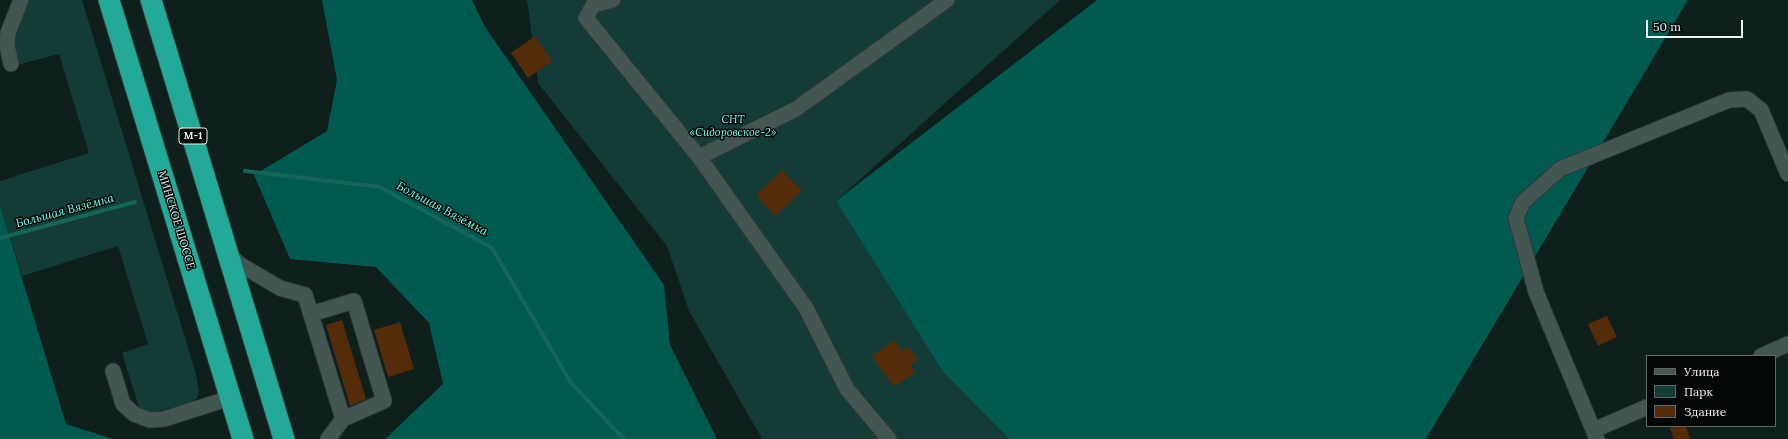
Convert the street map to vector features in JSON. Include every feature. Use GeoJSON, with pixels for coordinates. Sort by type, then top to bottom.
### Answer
{"type":"FeatureCollection","features":[{"type":"Feature","properties":{"kind":"highway","name":"МИНСКОЕ ШОССЕ"},"geometry":{"type":"LineString","coordinates":[[109,0],[243,439]]}},
{"type":"Feature","properties":{"kind":"highway","name":"М-1"},"geometry":{"type":"LineString","coordinates":[[151,0],[284,439]]}},
{"type":"Feature","properties":{"kind":"highway"},"geometry":{"type":"LineString","coordinates":[[272,399],[291,439]]}},
{"type":"Feature","properties":{"kind":"highway"},"geometry":{"type":"LineString","coordinates":[[231,403],[237,439]]}},
{"type":"Feature","properties":{"kind":"street"},"geometry":{"type":"LineString","coordinates":[[11,64],[7,45],[8,33],[21,0]]}},
{"type":"Feature","properties":{"kind":"street"},"geometry":{"type":"LineString","coordinates":[[613,0],[593,5],[586,18],[699,157],[806,308],[847,389],[888,439]]}},
{"type":"Feature","properties":{"kind":"street"},"geometry":{"type":"LineString","coordinates":[[699,157],[796,109],[947,0]]}},
{"type":"Feature","properties":{"kind":"street"},"geometry":{"type":"LineString","coordinates":[[1646,408],[1596,435],[1536,292],[1516,218],[1523,202],[1560,169],[1729,100],[1747,99],[1761,110],[1788,174]]}},
{"type":"Feature","properties":{"kind":"street"},"geometry":{"type":"LineString","coordinates":[[228,253],[239,264],[280,288],[304,295],[342,419]]}},
{"type":"Feature","properties":{"kind":"street"},"geometry":{"type":"LineString","coordinates":[[311,314],[354,301],[384,401],[342,419],[328,439]]}},
{"type":"Feature","properties":{"kind":"street"},"geometry":{"type":"LineString","coordinates":[[1763,355],[1788,344]]}},
{"type":"Feature","properties":{"kind":"street"},"geometry":{"type":"LineString","coordinates":[[113,371],[126,407],[134,414],[150,420],[164,419],[231,403]]}},
{"type":"Feature","properties":{"kind":"green space"},"geometry":{"type":"Polygon","coordinates":[[[29,0],[82,0],[196,374],[199,391],[198,397],[192,403],[150,413],[139,408],[122,353],[148,344],[118,246],[22,276],[0,205],[0,181],[89,153],[59,54],[17,65],[14,39],[19,20],[29,0]]]}},
{"type":"Feature","properties":{"kind":"green space"},"geometry":{"type":"Polygon","coordinates":[[[322,0],[472,0],[485,27],[664,285],[670,345],[717,439],[385,439],[443,384],[429,323],[376,267],[290,259],[254,175],[327,131],[337,80],[322,0]]]}},
{"type":"Feature","properties":{"kind":"green space","name":"СНТ «Сидоровское-2»"},"geometry":{"type":"Polygon","coordinates":[[[527,0],[1060,0],[836,201],[943,372],[1009,439],[762,439],[689,311],[667,246],[538,83],[527,0]]]}},
{"type":"Feature","properties":{"kind":"green space"},"geometry":{"type":"Polygon","coordinates":[[[1097,0],[1688,0],[1426,439],[1009,439],[943,372],[836,201],[1097,0]]]}},
{"type":"Feature","properties":{"kind":"green space"},"geometry":{"type":"Polygon","coordinates":[[[0,205],[66,424],[113,439],[0,439],[0,205]]]}},
{"type":"Feature","properties":{"kind":"building"},"geometry":{"type":"Polygon","coordinates":[[[535,36],[552,61],[528,78],[511,53],[535,36]]]}},
{"type":"Feature","properties":{"kind":"building"},"geometry":{"type":"Polygon","coordinates":[[[782,170],[802,191],[775,216],[756,195],[782,170]]]}},
{"type":"Feature","properties":{"kind":"building"},"geometry":{"type":"Polygon","coordinates":[[[1607,316],[1617,337],[1598,346],[1588,324],[1607,316]]]}},
{"type":"Feature","properties":{"kind":"building"},"geometry":{"type":"Polygon","coordinates":[[[342,320],[366,399],[350,406],[326,325],[342,320]]]}},
{"type":"Feature","properties":{"kind":"building"},"geometry":{"type":"Polygon","coordinates":[[[400,322],[414,369],[388,377],[374,330],[400,322]]]}},
{"type":"Feature","properties":{"kind":"building"},"geometry":{"type":"Polygon","coordinates":[[[894,340],[901,350],[909,348],[918,360],[910,365],[915,372],[894,387],[872,356],[894,340]]]}},
{"type":"Feature","properties":{"kind":"building"},"geometry":{"type":"Polygon","coordinates":[[[1686,427],[1690,439],[1674,439],[1670,428],[1686,427]]]}},
{"type":"Feature","properties":{"kind":"waterway","name":"Большая Вязёмка"},"geometry":{"type":"LineString","coordinates":[[245,171],[380,187],[492,248],[571,383],[624,439]]}},
{"type":"Feature","properties":{"kind":"waterway","name":"Большая Вязёмка"},"geometry":{"type":"LineString","coordinates":[[0,238],[135,202]]}}]}
